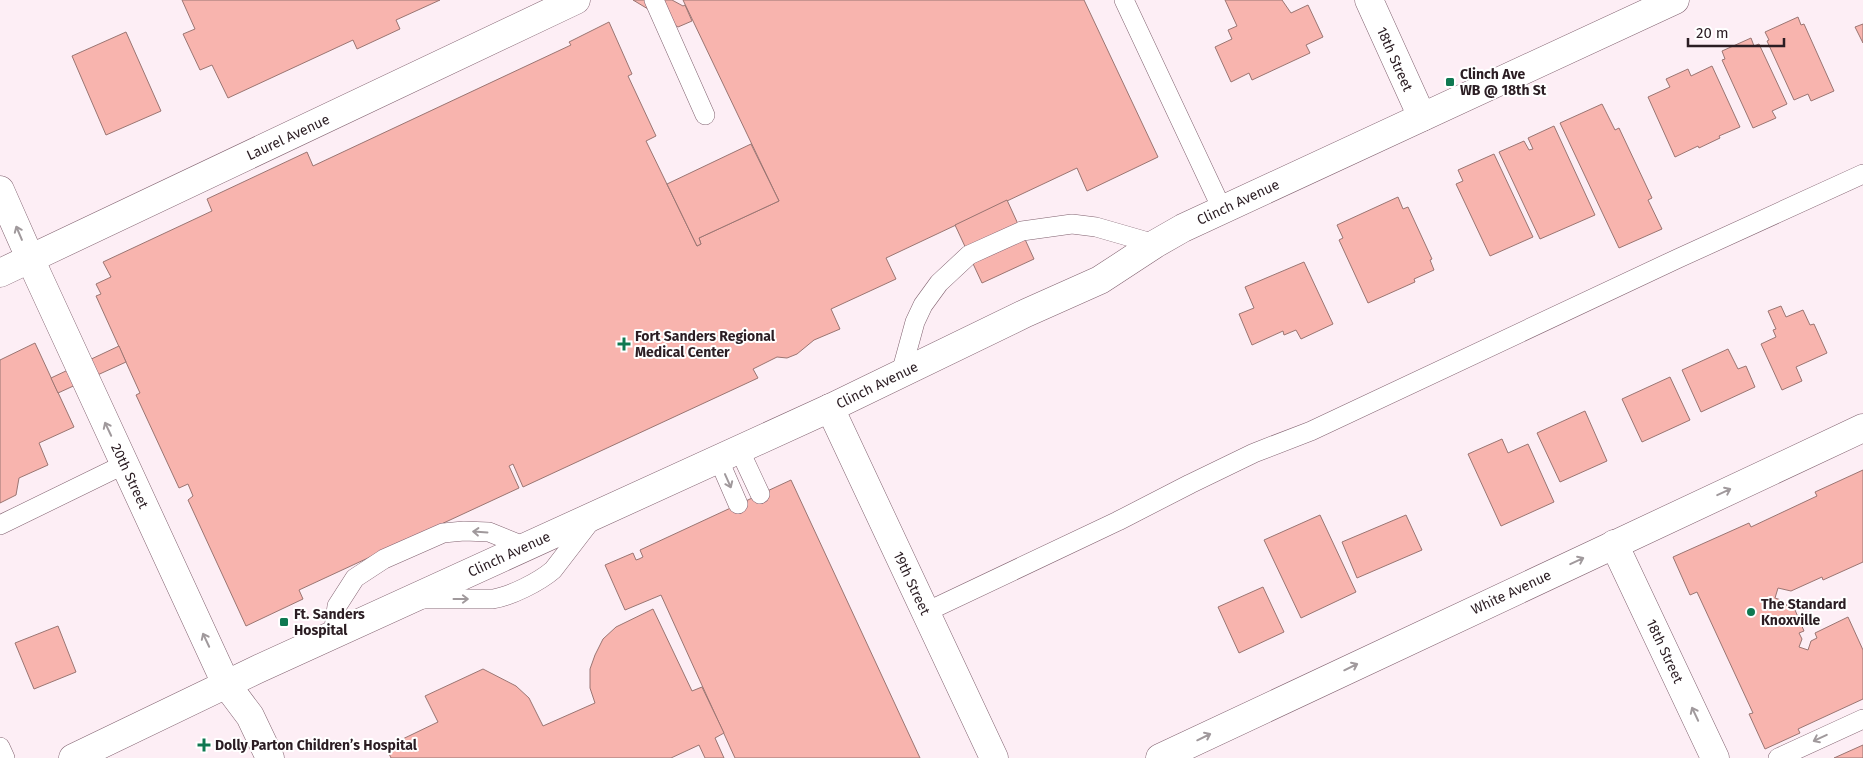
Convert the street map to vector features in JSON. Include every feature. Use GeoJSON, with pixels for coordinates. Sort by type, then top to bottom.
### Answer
{"type":"FeatureCollection","features":[{"type":"Feature","properties":{"kind":"street","name":"Laurel Avenue"},"geometry":{"type":"LineString","coordinates":[[0,273],[576,0]]}},
{"type":"Feature","properties":{"kind":"street","name":"18th Street"},"geometry":{"type":"LineString","coordinates":[[1369,0],[1422,117]]}},
{"type":"Feature","properties":{"kind":"street","name":"Clinch Avenue"},"geometry":{"type":"LineString","coordinates":[[73,758],[226,684],[830,408],[1026,313],[1100,280],[1183,228],[1675,0]]}},
{"type":"Feature","properties":{"kind":"street","name":"20th Street"},"geometry":{"type":"LineString","coordinates":[[0,190],[226,684],[250,716],[263,753]]}},
{"type":"Feature","properties":{"kind":"street","name":"19th Street"},"geometry":{"type":"LineString","coordinates":[[830,408],[994,758]]}},
{"type":"Feature","properties":{"kind":"street","name":"White Avenue"},"geometry":{"type":"LineString","coordinates":[[1160,758],[1863,428]]}},
{"type":"Feature","properties":{"kind":"street","name":"18th Street"},"geometry":{"type":"LineString","coordinates":[[1614,544],[1715,758]]}},
{"type":"Feature","properties":{"kind":"lane"},"geometry":{"type":"LineString","coordinates":[[654,0],[705,115]]}},
{"type":"Feature","properties":{"kind":"lane"},"geometry":{"type":"LineString","coordinates":[[1124,0],[1222,210]]}},
{"type":"Feature","properties":{"kind":"lane"},"geometry":{"type":"LineString","coordinates":[[926,612],[1118,521],[1254,453],[1310,431],[1863,174]]}},
{"type":"Feature","properties":{"kind":"lane"},"geometry":{"type":"LineString","coordinates":[[901,374],[915,322],[923,304],[939,283],[969,255],[1022,231],[1072,224],[1096,226],[1156,244]]}},
{"type":"Feature","properties":{"kind":"lane"},"geometry":{"type":"LineString","coordinates":[[728,454],[760,494]]}},
{"type":"Feature","properties":{"kind":"lane"},"geometry":{"type":"LineString","coordinates":[[728,454],[738,504]]}},
{"type":"Feature","properties":{"kind":"lane"},"geometry":{"type":"LineString","coordinates":[[0,525],[125,464]]}},
{"type":"Feature","properties":{"kind":"lane"},"geometry":{"type":"LineString","coordinates":[[412,599],[493,599],[504,597],[546,576],[553,570],[596,514]]}},
{"type":"Feature","properties":{"kind":"lane"},"geometry":{"type":"LineString","coordinates":[[333,635],[338,606],[355,578],[384,559],[444,533],[464,530],[489,532],[526,547]]}},
{"type":"Feature","properties":{"kind":"lane"},"geometry":{"type":"LineString","coordinates":[[1778,758],[1863,719]]}},
{"type":"Feature","properties":{"kind":"lane"},"geometry":{"type":"LineString","coordinates":[[0,747],[5,758]]}},
{"type":"Feature","properties":{"kind":"building"},"geometry":{"type":"Polygon","coordinates":[[[182,0],[440,0],[396,20],[400,29],[357,49],[353,40],[228,98],[212,65],[200,70],[183,34],[195,29],[182,0]]]}},
{"type":"Feature","properties":{"kind":"building"},"geometry":{"type":"Polygon","coordinates":[[[633,0],[672,0],[683,6],[685,5],[692,21],[678,27],[633,0]]]}},
{"type":"Feature","properties":{"kind":"building"},"geometry":{"type":"Polygon","coordinates":[[[683,0],[1084,0],[1158,157],[1087,191],[1077,168],[886,258],[896,279],[831,309],[840,329],[814,340],[797,354],[787,358],[777,357],[753,369],[758,378],[523,487],[513,464],[509,466],[519,488],[299,590],[303,599],[246,626],[188,500],[193,496],[188,484],[179,488],[136,395],[140,393],[96,296],[101,294],[96,284],[111,277],[103,262],[212,211],[207,199],[307,152],[313,166],[571,45],[569,42],[609,22],[632,74],[628,76],[656,136],[646,141],[697,246],[701,244],[699,238],[779,201],[683,0]]]}},
{"type":"Feature","properties":{"kind":"building"},"geometry":{"type":"Polygon","coordinates":[[[1225,0],[1282,0],[1291,13],[1308,5],[1323,37],[1306,45],[1310,53],[1252,80],[1249,73],[1231,82],[1215,47],[1232,39],[1228,30],[1237,26],[1225,0]]]}},
{"type":"Feature","properties":{"kind":"building"},"geometry":{"type":"Polygon","coordinates":[[[1798,17],[1801,25],[1804,24],[1834,91],[1811,101],[1808,94],[1794,100],[1767,41],[1769,40],[1765,32],[1798,17]]]}},
{"type":"Feature","properties":{"kind":"building"},"geometry":{"type":"Polygon","coordinates":[[[1863,24],[1863,43],[1855,27],[1863,24]]]}},
{"type":"Feature","properties":{"kind":"building"},"geometry":{"type":"Polygon","coordinates":[[[126,32],[161,111],[106,135],[72,56],[126,32]]]}},
{"type":"Feature","properties":{"kind":"building"},"geometry":{"type":"Polygon","coordinates":[[[1751,38],[1754,46],[1759,44],[1787,104],[1772,111],[1776,118],[1753,128],[1722,60],[1725,59],[1722,51],[1751,38]]]}},
{"type":"Feature","properties":{"kind":"building"},"geometry":{"type":"Polygon","coordinates":[[[1712,66],[1740,127],[1719,136],[1720,138],[1699,148],[1698,146],[1675,157],[1648,97],[1670,87],[1666,79],[1688,69],[1691,76],[1712,66]]]}},
{"type":"Feature","properties":{"kind":"building"},"geometry":{"type":"Polygon","coordinates":[[[1602,104],[1615,130],[1619,128],[1652,198],[1648,200],[1662,229],[1619,248],[1560,123],[1602,104]]]}},
{"type":"Feature","properties":{"kind":"building"},"geometry":{"type":"Polygon","coordinates":[[[1554,126],[1595,215],[1540,239],[1499,152],[1524,141],[1529,150],[1533,149],[1528,138],[1554,126]]]}},
{"type":"Feature","properties":{"kind":"building"},"geometry":{"type":"Polygon","coordinates":[[[751,144],[779,201],[699,238],[701,244],[697,246],[667,184],[751,144]]]}},
{"type":"Feature","properties":{"kind":"building"},"geometry":{"type":"Polygon","coordinates":[[[1494,154],[1533,237],[1490,256],[1456,184],[1463,181],[1458,170],[1494,154]]]}},
{"type":"Feature","properties":{"kind":"building"},"geometry":{"type":"Polygon","coordinates":[[[1398,197],[1403,209],[1408,207],[1432,259],[1430,260],[1434,270],[1414,279],[1415,282],[1368,303],[1339,240],[1343,238],[1337,225],[1398,197]]]}},
{"type":"Feature","properties":{"kind":"building"},"geometry":{"type":"Polygon","coordinates":[[[1007,200],[1034,259],[982,283],[955,225],[1007,200]]]}},
{"type":"Feature","properties":{"kind":"building"},"geometry":{"type":"Polygon","coordinates":[[[1304,262],[1333,324],[1301,339],[1296,330],[1284,335],[1283,331],[1252,345],[1239,314],[1254,308],[1245,287],[1304,262]]]}},
{"type":"Feature","properties":{"kind":"building"},"geometry":{"type":"Polygon","coordinates":[[[1781,306],[1786,317],[1803,310],[1810,325],[1814,324],[1827,353],[1796,367],[1802,381],[1782,390],[1761,344],[1776,337],[1773,330],[1776,329],[1768,311],[1781,306]]]}},
{"type":"Feature","properties":{"kind":"building"},"geometry":{"type":"Polygon","coordinates":[[[35,343],[74,427],[39,443],[48,465],[19,478],[16,495],[0,503],[0,360],[35,343]]]}},
{"type":"Feature","properties":{"kind":"building"},"geometry":{"type":"Polygon","coordinates":[[[119,346],[126,362],[58,393],[51,378],[119,346]]]}},
{"type":"Feature","properties":{"kind":"building"},"geometry":{"type":"Polygon","coordinates":[[[1728,349],[1738,369],[1746,366],[1755,387],[1701,412],[1682,370],[1728,349]]]}},
{"type":"Feature","properties":{"kind":"building"},"geometry":{"type":"Polygon","coordinates":[[[1670,377],[1690,420],[1642,442],[1622,399],[1670,377]]]}},
{"type":"Feature","properties":{"kind":"building"},"geometry":{"type":"Polygon","coordinates":[[[1585,411],[1607,461],[1560,482],[1537,433],[1585,411]]]}},
{"type":"Feature","properties":{"kind":"building"},"geometry":{"type":"Polygon","coordinates":[[[1502,439],[1508,453],[1528,444],[1554,502],[1501,526],[1468,454],[1502,439]]]}},
{"type":"Feature","properties":{"kind":"building","name":"The Standard Knoxville"},"geometry":{"type":"Polygon","coordinates":[[[1863,470],[1863,562],[1823,580],[1822,577],[1791,591],[1778,588],[1775,598],[1784,601],[1787,606],[1792,603],[1804,631],[1799,633],[1802,639],[1799,647],[1808,650],[1811,641],[1817,638],[1815,633],[1848,617],[1863,650],[1863,699],[1798,729],[1800,733],[1765,749],[1749,714],[1753,713],[1697,592],[1690,595],[1673,557],[1749,523],[1751,527],[1817,496],[1815,492],[1863,470]]]}},
{"type":"Feature","properties":{"kind":"building"},"geometry":{"type":"Polygon","coordinates":[[[791,480],[920,758],[735,758],[661,595],[625,610],[605,565],[633,553],[636,560],[639,559],[643,557],[640,550],[791,480]]]}},
{"type":"Feature","properties":{"kind":"building"},"geometry":{"type":"Polygon","coordinates":[[[1320,515],[1356,592],[1301,618],[1264,540],[1320,515]]]}},
{"type":"Feature","properties":{"kind":"building"},"geometry":{"type":"Polygon","coordinates":[[[1406,515],[1422,550],[1357,578],[1342,542],[1406,515]]]}},
{"type":"Feature","properties":{"kind":"building"},"geometry":{"type":"Polygon","coordinates":[[[1263,587],[1284,632],[1239,653],[1218,607],[1263,587]]]}},
{"type":"Feature","properties":{"kind":"building"},"geometry":{"type":"Polygon","coordinates":[[[653,609],[692,691],[702,687],[724,733],[715,738],[724,758],[705,758],[699,745],[671,758],[391,758],[386,747],[438,722],[425,696],[483,669],[516,686],[529,698],[543,726],[595,703],[590,688],[590,669],[603,639],[616,627],[653,609]]]}},
{"type":"Feature","properties":{"kind":"building"},"geometry":{"type":"Polygon","coordinates":[[[58,626],[76,672],[34,689],[15,643],[58,626]]]}},
{"type":"Feature","properties":{"kind":"building"},"geometry":{"type":"Polygon","coordinates":[[[1863,745],[1863,758],[1834,758],[1863,745]]]}},
{"type":"Feature","properties":{"kind":"place","name":"Clinch Ave WB @ 18th St"},"geometry":{"type":"Point","coordinates":[1450,82]}},
{"type":"Feature","properties":{"kind":"place","name":"Fort Sanders Regional Medical Center"},"geometry":{"type":"Point","coordinates":[624,344]}},
{"type":"Feature","properties":{"kind":"place","name":"The Standard Knoxville"},"geometry":{"type":"Point","coordinates":[1751,612]}},
{"type":"Feature","properties":{"kind":"place","name":"Ft. Sanders Hospital"},"geometry":{"type":"Point","coordinates":[284,622]}},
{"type":"Feature","properties":{"kind":"place","name":"Dolly Parton Children’s Hospital"},"geometry":{"type":"Point","coordinates":[204,745]}}]}
